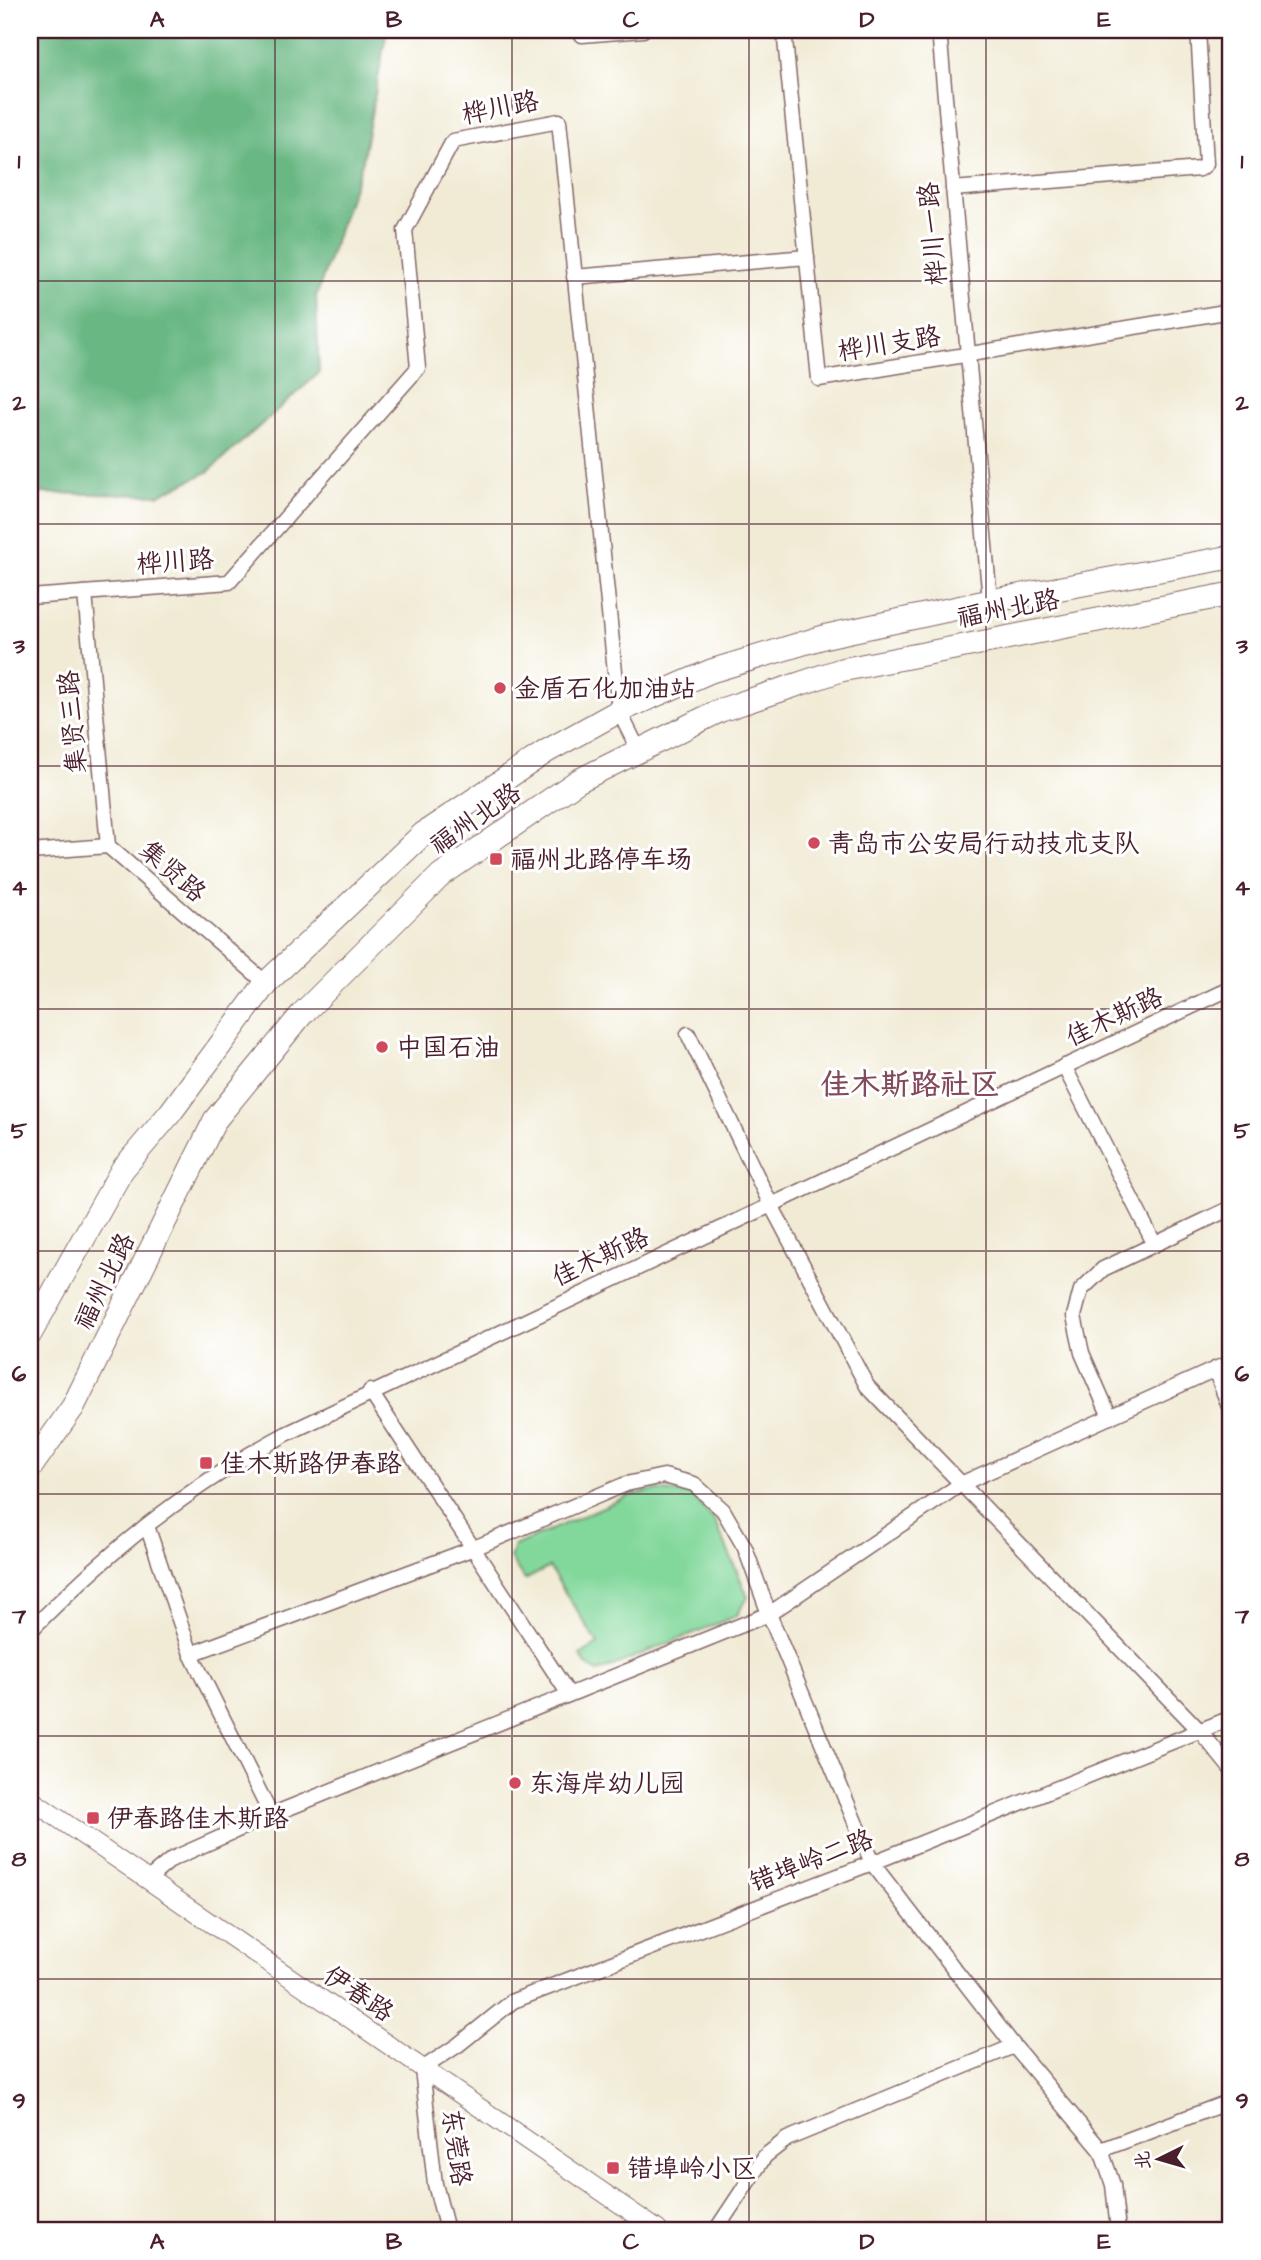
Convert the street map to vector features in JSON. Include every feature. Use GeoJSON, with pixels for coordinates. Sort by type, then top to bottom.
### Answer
{"type":"FeatureCollection","features":[{"type":"Feature","properties":{"kind":"main road","name":"福州北路"},"geometry":{"type":"LineString","coordinates":[[30,1334],[122,1170],[172,1112],[266,983],[423,834],[547,751],[619,711],[711,671],[827,636],[990,601],[1231,556]]}},
{"type":"Feature","properties":{"kind":"main road","name":"福州北路"},"geometry":{"type":"LineString","coordinates":[[30,1468],[73,1406],[215,1120],[302,1014],[442,875],[578,781],[721,710],[841,670],[1231,594]]}},
{"type":"Feature","properties":{"kind":"street"},"geometry":{"type":"LineString","coordinates":[[582,34],[643,30]]}},
{"type":"Feature","properties":{"kind":"street","name":"桦川支路"},"geometry":{"type":"LineString","coordinates":[[784,30],[819,379],[1231,311]]}},
{"type":"Feature","properties":{"kind":"street","name":"桦川一路"},"geometry":{"type":"LineString","coordinates":[[939,30],[966,356],[990,601]]}},
{"type":"Feature","properties":{"kind":"street"},"geometry":{"type":"LineString","coordinates":[[953,189],[1200,170],[1206,164],[1198,30]]}},
{"type":"Feature","properties":{"kind":"street","name":"桦川路"},"geometry":{"type":"LineString","coordinates":[[30,597],[229,582],[418,369],[405,230],[453,141],[559,121],[619,711],[639,751]]}},
{"type":"Feature","properties":{"kind":"street"},"geometry":{"type":"LineString","coordinates":[[575,277],[807,257]]}},
{"type":"Feature","properties":{"kind":"street","name":"集贤三路"},"geometry":{"type":"LineString","coordinates":[[85,593],[107,846]]}},
{"type":"Feature","properties":{"kind":"street","name":"集贤路"},"geometry":{"type":"LineString","coordinates":[[30,852],[107,846],[266,983]]}},
{"type":"Feature","properties":{"kind":"street","name":"佳木斯路"},"geometry":{"type":"LineString","coordinates":[[30,1631],[64,1596],[147,1527],[230,1464],[370,1391],[1231,988]]}},
{"type":"Feature","properties":{"kind":"street"},"geometry":{"type":"LineString","coordinates":[[688,1034],[770,1203],[867,1386],[1200,1731],[1231,1769]]}},
{"type":"Feature","properties":{"kind":"street"},"geometry":{"type":"LineString","coordinates":[[1064,1066],[1154,1243]]}},
{"type":"Feature","properties":{"kind":"street"},"geometry":{"type":"LineString","coordinates":[[1110,1417],[1082,1353],[1074,1316],[1082,1290],[1103,1269],[1231,1208]]}},
{"type":"Feature","properties":{"kind":"street"},"geometry":{"type":"LineString","coordinates":[[147,1880],[172,1859],[271,1815],[769,1614],[961,1484],[1231,1362]]}},
{"type":"Feature","properties":{"kind":"street"},"geometry":{"type":"LineString","coordinates":[[1215,1369],[1231,1412]]}},
{"type":"Feature","properties":{"kind":"street"},"geometry":{"type":"LineString","coordinates":[[370,1391],[568,1693]]}},
{"type":"Feature","properties":{"kind":"street"},"geometry":{"type":"LineString","coordinates":[[191,1654],[474,1548],[626,1484],[664,1476],[694,1484],[723,1510],[745,1548],[769,1614],[872,1863],[1014,2046],[1101,2150],[1113,2185],[1118,2230]]}},
{"type":"Feature","properties":{"kind":"street"},"geometry":{"type":"LineString","coordinates":[[147,1527],[191,1654],[271,1815]]}},
{"type":"Feature","properties":{"kind":"street","name":"错埠岭二路"},"geometry":{"type":"LineString","coordinates":[[422,2068],[458,2045],[513,2001],[872,1863],[1231,1718]]}},
{"type":"Feature","properties":{"kind":"street","name":"伊春路"},"geometry":{"type":"LineString","coordinates":[[30,1799],[658,2230]]}},
{"type":"Feature","properties":{"kind":"street"},"geometry":{"type":"LineString","coordinates":[[716,2230],[765,2157],[787,2139],[1014,2046]]}},
{"type":"Feature","properties":{"kind":"street","name":"东莞路"},"geometry":{"type":"LineString","coordinates":[[422,2068],[435,2184],[447,2230]]}},
{"type":"Feature","properties":{"kind":"street"},"geometry":{"type":"LineString","coordinates":[[1101,2150],[1231,2101]]}},
{"type":"Feature","properties":{"kind":"green space"},"geometry":{"type":"Polygon","coordinates":[[[30,30],[387,30],[362,163],[316,297],[319,373],[208,472],[159,495],[30,493],[30,30]]]}},
{"type":"Feature","properties":{"kind":"green space"},"geometry":{"type":"Polygon","coordinates":[[[654,1490],[691,1494],[715,1521],[748,1597],[736,1616],[598,1672],[586,1665],[580,1655],[598,1644],[549,1567],[525,1580],[510,1558],[514,1546],[628,1496],[654,1490]]]}},
{"type":"Feature","properties":{"kind":"place","name":"金盾石化加油站"},"geometry":{"type":"Point","coordinates":[500,688]}},
{"type":"Feature","properties":{"kind":"place","name":"青岛市公安局行动技术支队"},"geometry":{"type":"Point","coordinates":[814,843]}},
{"type":"Feature","properties":{"kind":"place","name":"福州北路停车场"},"geometry":{"type":"Point","coordinates":[496,859]}},
{"type":"Feature","properties":{"kind":"place","name":"中国石油"},"geometry":{"type":"Point","coordinates":[382,1047]}},
{"type":"Feature","properties":{"kind":"place","name":"佳木斯路伊春路"},"geometry":{"type":"Point","coordinates":[206,1463]}},
{"type":"Feature","properties":{"kind":"place","name":"东海岸幼儿园"},"geometry":{"type":"Point","coordinates":[515,1783]}},
{"type":"Feature","properties":{"kind":"place","name":"伊春路佳木斯路"},"geometry":{"type":"Point","coordinates":[93,1818]}},
{"type":"Feature","properties":{"kind":"place","name":"错埠岭小区"},"geometry":{"type":"Point","coordinates":[613,2168]}},
{"type":"Feature","properties":{"kind":"district","name":"佳木斯路社区"},"geometry":{"type":"Point","coordinates":[910,1084]}}]}
